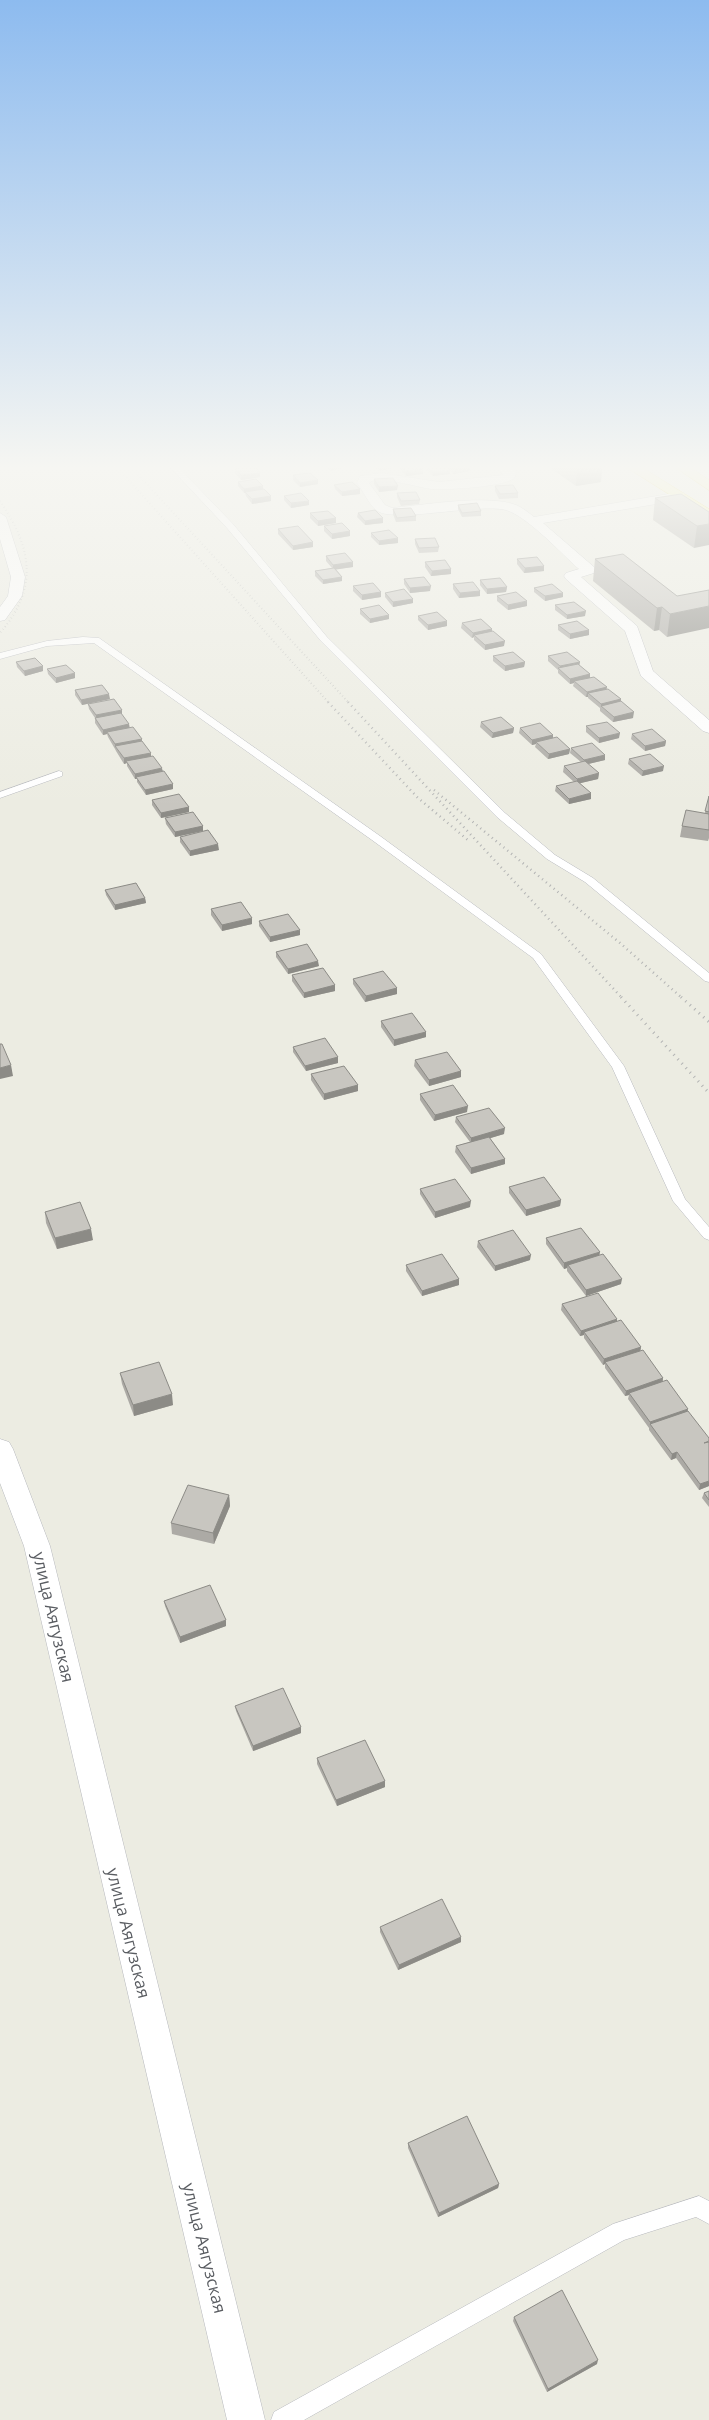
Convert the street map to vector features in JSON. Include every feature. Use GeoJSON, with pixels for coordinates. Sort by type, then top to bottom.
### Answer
{"type":"FeatureCollection","features":[{"type":"Feature","properties":{"kind":"street"},"geometry":{"type":"LineString","coordinates":[[0,617],[15,596],[18,580]]}},
{"type":"Feature","properties":{"kind":"street"},"geometry":{"type":"LineString","coordinates":[[576,580],[632,629],[646,672],[709,728]]}},
{"type":"Feature","properties":{"kind":"street","name":"улица Аягузская"},"geometry":{"type":"LineString","coordinates":[[0,1449],[37,1546],[246,2420]]}},
{"type":"Feature","properties":{"kind":"lane"},"geometry":{"type":"LineString","coordinates":[[275,580],[324,638],[501,815],[551,857],[589,880],[709,979]]}},
{"type":"Feature","properties":{"kind":"lane"},"geometry":{"type":"LineString","coordinates":[[0,656],[34,645],[64,640],[96,640],[376,838],[537,956],[618,1066],[679,1201],[709,1235]]}},
{"type":"Feature","properties":{"kind":"lane"},"geometry":{"type":"LineString","coordinates":[[0,795],[59,774]]}},
{"type":"Feature","properties":{"kind":"lane"},"geometry":{"type":"LineString","coordinates":[[282,2420],[620,2231],[699,2206],[709,2214]]}},
{"type":"Feature","properties":{"kind":"building"},"geometry":{"type":"Polygon","coordinates":[[[405,580],[426,580],[431,586],[410,588],[405,580]]]}},
{"type":"Feature","properties":{"kind":"building"},"geometry":{"type":"Polygon","coordinates":[[[480,580],[502,580],[507,587],[487,589],[480,580]]]}},
{"type":"Feature","properties":{"kind":"building"},"geometry":{"type":"Polygon","coordinates":[[[621,580],[656,580],[677,596],[709,590],[709,606],[670,614],[662,607],[657,608],[621,580]]]}},
{"type":"Feature","properties":{"kind":"building"},"geometry":{"type":"Polygon","coordinates":[[[473,582],[480,591],[460,593],[453,584],[473,582]]]}},
{"type":"Feature","properties":{"kind":"building"},"geometry":{"type":"Polygon","coordinates":[[[373,583],[381,592],[362,595],[353,586],[373,583]]]}},
{"type":"Feature","properties":{"kind":"building"},"geometry":{"type":"Polygon","coordinates":[[[552,584],[563,593],[545,596],[534,588],[552,584]]]}},
{"type":"Feature","properties":{"kind":"building"},"geometry":{"type":"Polygon","coordinates":[[[404,589],[413,599],[393,602],[385,593],[404,589]]]}},
{"type":"Feature","properties":{"kind":"building"},"geometry":{"type":"Polygon","coordinates":[[[516,592],[527,601],[508,605],[497,596],[516,592]]]}},
{"type":"Feature","properties":{"kind":"building"},"geometry":{"type":"Polygon","coordinates":[[[574,602],[586,611],[567,615],[555,605],[574,602]]]}},
{"type":"Feature","properties":{"kind":"building"},"geometry":{"type":"Polygon","coordinates":[[[379,605],[389,615],[370,619],[360,609],[379,605]]]}},
{"type":"Feature","properties":{"kind":"building"},"geometry":{"type":"Polygon","coordinates":[[[437,612],[447,621],[428,625],[418,616],[437,612]]]}},
{"type":"Feature","properties":{"kind":"building"},"geometry":{"type":"Polygon","coordinates":[[[481,619],[492,629],[473,633],[462,623],[481,619]]]}},
{"type":"Feature","properties":{"kind":"building"},"geometry":{"type":"Polygon","coordinates":[[[577,621],[589,630],[570,634],[558,625],[577,621]]]}},
{"type":"Feature","properties":{"kind":"building"},"geometry":{"type":"Polygon","coordinates":[[[493,631],[505,641],[485,645],[474,635],[493,631]]]}},
{"type":"Feature","properties":{"kind":"building"},"geometry":{"type":"Polygon","coordinates":[[[513,652],[525,662],[505,666],[493,656],[513,652]]]}},
{"type":"Feature","properties":{"kind":"building"},"geometry":{"type":"Polygon","coordinates":[[[567,652],[580,662],[560,666],[548,656],[567,652]]]}},
{"type":"Feature","properties":{"kind":"building"},"geometry":{"type":"Polygon","coordinates":[[[35,658],[43,666],[24,671],[16,662],[35,658]]]}},
{"type":"Feature","properties":{"kind":"building"},"geometry":{"type":"Polygon","coordinates":[[[578,664],[590,674],[570,679],[558,668],[578,664]]]}},
{"type":"Feature","properties":{"kind":"building"},"geometry":{"type":"Polygon","coordinates":[[[66,665],[75,673],[56,678],[47,669],[66,665]]]}},
{"type":"Feature","properties":{"kind":"building"},"geometry":{"type":"Polygon","coordinates":[[[594,677],[607,687],[587,692],[574,681],[594,677]]]}},
{"type":"Feature","properties":{"kind":"building"},"geometry":{"type":"Polygon","coordinates":[[[102,685],[109,694],[81,700],[75,690],[102,685]]]}},
{"type":"Feature","properties":{"kind":"building"},"geometry":{"type":"Polygon","coordinates":[[[608,689],[621,699],[601,704],[588,693],[608,689]]]}},
{"type":"Feature","properties":{"kind":"building"},"geometry":{"type":"Polygon","coordinates":[[[114,699],[122,710],[96,715],[88,704],[114,699]]]}},
{"type":"Feature","properties":{"kind":"building"},"geometry":{"type":"Polygon","coordinates":[[[621,701],[634,712],[614,717],[601,706],[621,701]]]}},
{"type":"Feature","properties":{"kind":"building"},"geometry":{"type":"Polygon","coordinates":[[[121,713],[129,724],[103,730],[95,718],[121,713]]]}},
{"type":"Feature","properties":{"kind":"building"},"geometry":{"type":"Polygon","coordinates":[[[501,717],[514,728],[493,733],[481,722],[501,717]]]}},
{"type":"Feature","properties":{"kind":"building"},"geometry":{"type":"Polygon","coordinates":[[[607,722],[620,733],[599,738],[586,726],[607,722]]]}},
{"type":"Feature","properties":{"kind":"building"},"geometry":{"type":"Polygon","coordinates":[[[540,723],[553,735],[532,740],[520,728],[540,723]]]}},
{"type":"Feature","properties":{"kind":"building"},"geometry":{"type":"Polygon","coordinates":[[[133,727],[142,739],[115,744],[107,732],[133,727]]]}},
{"type":"Feature","properties":{"kind":"building"},"geometry":{"type":"Polygon","coordinates":[[[652,729],[666,741],[645,746],[632,734],[652,729]]]}},
{"type":"Feature","properties":{"kind":"building"},"geometry":{"type":"Polygon","coordinates":[[[557,737],[570,749],[549,754],[536,742],[557,737]]]}},
{"type":"Feature","properties":{"kind":"building"},"geometry":{"type":"Polygon","coordinates":[[[142,741],[151,753],[124,758],[115,746],[142,741]]]}},
{"type":"Feature","properties":{"kind":"building"},"geometry":{"type":"Polygon","coordinates":[[[592,743],[605,755],[584,760],[571,748],[592,743]]]}},
{"type":"Feature","properties":{"kind":"building"},"geometry":{"type":"Polygon","coordinates":[[[650,754],[664,766],[643,771],[629,759],[650,754]]]}},
{"type":"Feature","properties":{"kind":"building"},"geometry":{"type":"Polygon","coordinates":[[[153,756],[162,768],[135,774],[126,761],[153,756]]]}},
{"type":"Feature","properties":{"kind":"building"},"geometry":{"type":"Polygon","coordinates":[[[585,761],[599,773],[577,779],[564,766],[585,761]]]}},
{"type":"Feature","properties":{"kind":"building"},"geometry":{"type":"Polygon","coordinates":[[[164,771],[173,784],[145,790],[136,777],[164,771]]]}},
{"type":"Feature","properties":{"kind":"building"},"geometry":{"type":"Polygon","coordinates":[[[577,781],[591,793],[569,799],[556,786],[577,781]]]}},
{"type":"Feature","properties":{"kind":"building"},"geometry":{"type":"Polygon","coordinates":[[[179,794],[189,807],[161,813],[152,800],[179,794]]]}},
{"type":"Feature","properties":{"kind":"building"},"geometry":{"type":"Polygon","coordinates":[[[709,796],[709,812],[705,811],[709,796]]]}},
{"type":"Feature","properties":{"kind":"building"},"geometry":{"type":"Polygon","coordinates":[[[686,810],[709,814],[709,830],[682,826],[686,810]]]}},
{"type":"Feature","properties":{"kind":"building"},"geometry":{"type":"Polygon","coordinates":[[[193,812],[203,826],[175,832],[165,818],[193,812]]]}},
{"type":"Feature","properties":{"kind":"building"},"geometry":{"type":"Polygon","coordinates":[[[208,830],[218,844],[190,851],[180,837],[208,830]]]}},
{"type":"Feature","properties":{"kind":"building"},"geometry":{"type":"Polygon","coordinates":[[[136,883],[145,898],[115,905],[105,890],[136,883]]]}},
{"type":"Feature","properties":{"kind":"building"},"geometry":{"type":"Polygon","coordinates":[[[241,902],[252,918],[222,925],[211,909],[241,902]]]}},
{"type":"Feature","properties":{"kind":"building"},"geometry":{"type":"Polygon","coordinates":[[[288,914],[300,930],[270,937],[259,921],[288,914]]]}},
{"type":"Feature","properties":{"kind":"building"},"geometry":{"type":"Polygon","coordinates":[[[307,944],[318,961],[288,969],[276,952],[307,944]]]}},
{"type":"Feature","properties":{"kind":"building"},"geometry":{"type":"Polygon","coordinates":[[[323,968],[335,985],[304,993],[292,975],[323,968]]]}},
{"type":"Feature","properties":{"kind":"building"},"geometry":{"type":"Polygon","coordinates":[[[383,971],[397,988],[366,996],[353,979],[383,971]]]}},
{"type":"Feature","properties":{"kind":"building"},"geometry":{"type":"Polygon","coordinates":[[[412,1013],[426,1032],[394,1040],[381,1021],[412,1013]]]}},
{"type":"Feature","properties":{"kind":"building"},"geometry":{"type":"Polygon","coordinates":[[[325,1038],[338,1057],[305,1066],[293,1047],[325,1038]]]}},
{"type":"Feature","properties":{"kind":"building"},"geometry":{"type":"Polygon","coordinates":[[[0,1044],[2,1044],[11,1065],[0,1068],[0,1044]]]}},
{"type":"Feature","properties":{"kind":"building"},"geometry":{"type":"Polygon","coordinates":[[[447,1052],[461,1071],[429,1080],[415,1060],[447,1052]]]}},
{"type":"Feature","properties":{"kind":"building"},"geometry":{"type":"Polygon","coordinates":[[[344,1066],[358,1085],[324,1094],[311,1074],[344,1066]]]}},
{"type":"Feature","properties":{"kind":"building"},"geometry":{"type":"Polygon","coordinates":[[[453,1085],[468,1106],[435,1115],[420,1094],[453,1085]]]}},
{"type":"Feature","properties":{"kind":"building"},"geometry":{"type":"Polygon","coordinates":[[[489,1108],[505,1128],[471,1138],[456,1117],[489,1108]]]}},
{"type":"Feature","properties":{"kind":"building"},"geometry":{"type":"Polygon","coordinates":[[[489,1137],[505,1159],[471,1168],[456,1146],[489,1137]]]}},
{"type":"Feature","properties":{"kind":"building"},"geometry":{"type":"Polygon","coordinates":[[[544,1177],[561,1200],[526,1210],[509,1187],[544,1177]]]}},
{"type":"Feature","properties":{"kind":"building"},"geometry":{"type":"Polygon","coordinates":[[[455,1179],[471,1201],[435,1212],[420,1189],[455,1179]]]}},
{"type":"Feature","properties":{"kind":"building"},"geometry":{"type":"Polygon","coordinates":[[[80,1202],[91,1229],[55,1238],[45,1212],[80,1202]]]}},
{"type":"Feature","properties":{"kind":"building"},"geometry":{"type":"Polygon","coordinates":[[[581,1228],[600,1252],[564,1263],[546,1238],[581,1228]]]}},
{"type":"Feature","properties":{"kind":"building"},"geometry":{"type":"Polygon","coordinates":[[[513,1230],[531,1255],[495,1266],[478,1241],[513,1230]]]}},
{"type":"Feature","properties":{"kind":"building"},"geometry":{"type":"Polygon","coordinates":[[[442,1254],[459,1279],[422,1291],[406,1265],[442,1254]]]}},
{"type":"Feature","properties":{"kind":"building"},"geometry":{"type":"Polygon","coordinates":[[[603,1254],[622,1279],[586,1290],[568,1265],[603,1254]]]}},
{"type":"Feature","properties":{"kind":"building"},"geometry":{"type":"Polygon","coordinates":[[[598,1293],[617,1319],[581,1331],[562,1304],[598,1293]]]}},
{"type":"Feature","properties":{"kind":"building"},"geometry":{"type":"Polygon","coordinates":[[[621,1320],[641,1347],[604,1359],[584,1332],[621,1320]]]}},
{"type":"Feature","properties":{"kind":"building"},"geometry":{"type":"Polygon","coordinates":[[[643,1350],[663,1378],[626,1391],[605,1362],[643,1350]]]}},
{"type":"Feature","properties":{"kind":"building"},"geometry":{"type":"Polygon","coordinates":[[[159,1362],[172,1394],[133,1405],[120,1373],[159,1362]]]}},
{"type":"Feature","properties":{"kind":"building"},"geometry":{"type":"Polygon","coordinates":[[[667,1380],[688,1409],[650,1422],[629,1393],[667,1380]]]}},
{"type":"Feature","properties":{"kind":"building"},"geometry":{"type":"Polygon","coordinates":[[[688,1411],[709,1438],[709,1441],[704,1443],[709,1442],[709,1481],[700,1484],[677,1452],[672,1454],[650,1424],[688,1411]]]}},
{"type":"Feature","properties":{"kind":"building"},"geometry":{"type":"Polygon","coordinates":[[[188,1485],[229,1495],[213,1533],[171,1523],[188,1485]]]}},
{"type":"Feature","properties":{"kind":"building"},"geometry":{"type":"Polygon","coordinates":[[[709,1491],[709,1500],[704,1493],[709,1491]]]}},
{"type":"Feature","properties":{"kind":"building"},"geometry":{"type":"Polygon","coordinates":[[[210,1585],[226,1620],[180,1637],[164,1601],[210,1585]]]}},
{"type":"Feature","properties":{"kind":"building"},"geometry":{"type":"Polygon","coordinates":[[[283,1688],[301,1727],[253,1746],[235,1706],[283,1688]]]}},
{"type":"Feature","properties":{"kind":"building"},"geometry":{"type":"Polygon","coordinates":[[[365,1740],[385,1781],[336,1800],[317,1758],[365,1740]]]}},
{"type":"Feature","properties":{"kind":"building"},"geometry":{"type":"Polygon","coordinates":[[[442,1899],[461,1937],[399,1965],[380,1927],[442,1899]]]}},
{"type":"Feature","properties":{"kind":"building"},"geometry":{"type":"Polygon","coordinates":[[[467,2116],[499,2184],[439,2213],[408,2143],[467,2116]]]}},
{"type":"Feature","properties":{"kind":"building"},"geometry":{"type":"Polygon","coordinates":[[[562,2290],[598,2360],[548,2389],[514,2317],[562,2290]]]}},
{"type":"Feature","properties":{"kind":"railway"},"geometry":{"type":"LineString","coordinates":[[0,633],[13,616],[21,600],[26,580]]}},
{"type":"Feature","properties":{"kind":"railway"},"geometry":{"type":"LineString","coordinates":[[218,580],[329,703]]}},
{"type":"Feature","properties":{"kind":"railway"},"geometry":{"type":"LineString","coordinates":[[235,580],[349,703]]}},
{"type":"Feature","properties":{"kind":"railway"},"geometry":{"type":"LineString","coordinates":[[328,702],[417,797],[469,841]]}},
{"type":"Feature","properties":{"kind":"railway"},"geometry":{"type":"LineString","coordinates":[[348,702],[622,998]]}},
{"type":"Feature","properties":{"kind":"railway"},"geometry":{"type":"LineString","coordinates":[[434,790],[620,943],[682,998]]}},
{"type":"Feature","properties":{"kind":"railway"},"geometry":{"type":"LineString","coordinates":[[621,997],[709,1093]]}},
{"type":"Feature","properties":{"kind":"railway"},"geometry":{"type":"LineString","coordinates":[[681,997],[709,1022]]}}]}
